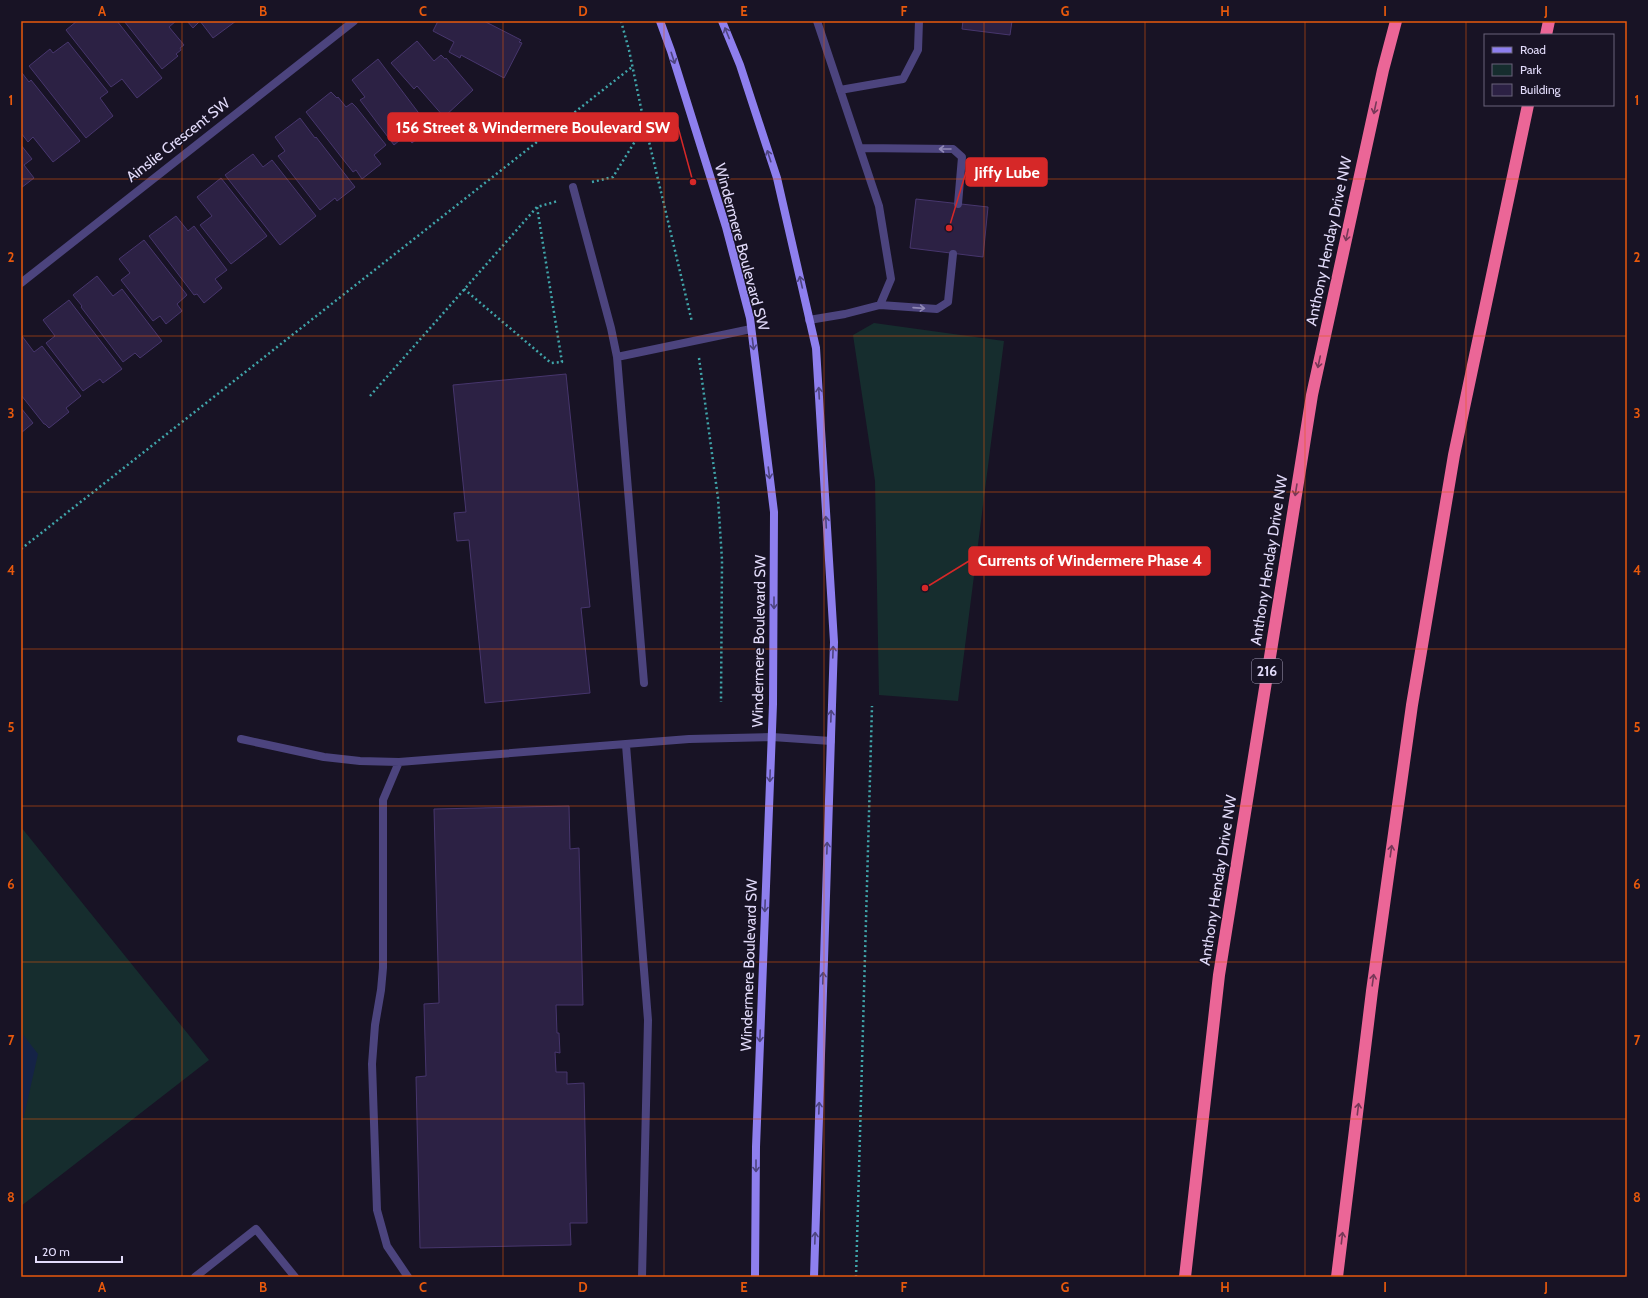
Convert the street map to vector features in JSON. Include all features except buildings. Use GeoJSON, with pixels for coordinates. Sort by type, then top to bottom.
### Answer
{"type":"FeatureCollection","features":[{"type":"Feature","properties":{"kind":"highway"},"geometry":{"type":"LineString","coordinates":[[1384,70],[1390,21]]}},
{"type":"Feature","properties":{"kind":"highway","name":"Anthony Henday Drive NW"},"geometry":{"type":"LineString","coordinates":[[1185,1277],[1219,975],[1309,411],[1396,21]]}},
{"type":"Feature","properties":{"kind":"highway"},"geometry":{"type":"LineString","coordinates":[[1546,34],[1549,21]]}},
{"type":"Feature","properties":{"kind":"highway"},"geometry":{"type":"LineString","coordinates":[[1337,1277],[1372,991],[1412,704],[1454,455],[1528,106]]}},
{"type":"Feature","properties":{"kind":"main road","name":"Windermere Boulevard SW"},"geometry":{"type":"LineString","coordinates":[[660,21],[726,227],[750,318],[774,512],[772,737],[756,1147],[755,1277]]}},
{"type":"Feature","properties":{"kind":"main road"},"geometry":{"type":"LineString","coordinates":[[722,21],[740,65],[777,178],[816,348],[834,642],[814,1277]]}},
{"type":"Feature","properties":{"kind":"street","name":"Ainslie Crescent SW"},"geometry":{"type":"LineString","coordinates":[[21,283],[354,21]]}},
{"type":"Feature","properties":{"kind":"street"},"geometry":{"type":"LineString","coordinates":[[817,21],[879,206],[891,279],[880,305]]}},
{"type":"Feature","properties":{"kind":"street"},"geometry":{"type":"LineString","coordinates":[[840,90],[903,79],[918,50],[919,21]]}},
{"type":"Feature","properties":{"kind":"street"},"geometry":{"type":"LineString","coordinates":[[860,148],[953,149],[962,157],[958,204]]}},
{"type":"Feature","properties":{"kind":"street"},"geometry":{"type":"LineString","coordinates":[[573,187],[611,328],[616,358],[644,683]]}},
{"type":"Feature","properties":{"kind":"street"},"geometry":{"type":"LineString","coordinates":[[809,320],[845,314],[880,305],[937,309],[948,302],[953,254]]}},
{"type":"Feature","properties":{"kind":"street"},"geometry":{"type":"LineString","coordinates":[[616,358],[751,328]]}},
{"type":"Feature","properties":{"kind":"street"},"geometry":{"type":"LineString","coordinates":[[241,739],[324,757],[360,761],[399,762],[689,739],[772,737],[830,741]]}},
{"type":"Feature","properties":{"kind":"street"},"geometry":{"type":"LineString","coordinates":[[626,744],[648,1020],[642,1277]]}},
{"type":"Feature","properties":{"kind":"street"},"geometry":{"type":"LineString","coordinates":[[399,762],[383,800],[383,968],[375,1024],[372,1064],[376,1210],[387,1246],[408,1277]]}},
{"type":"Feature","properties":{"kind":"street"},"geometry":{"type":"LineString","coordinates":[[195,1277],[256,1229],[295,1277]]}},
{"type":"Feature","properties":{"kind":"path"},"geometry":{"type":"LineString","coordinates":[[621,21],[626,35],[645,124],[689,305],[702,370],[718,498],[722,560],[721,702]]}},
{"type":"Feature","properties":{"kind":"path"},"geometry":{"type":"LineString","coordinates":[[21,549],[632,67]]}},
{"type":"Feature","properties":{"kind":"path"},"geometry":{"type":"LineString","coordinates":[[370,396],[537,207],[558,202],[557,190],[614,177],[645,124]]}},
{"type":"Feature","properties":{"kind":"path"},"geometry":{"type":"LineString","coordinates":[[464,289],[551,363],[562,362],[537,207]]}},
{"type":"Feature","properties":{"kind":"path"},"geometry":{"type":"LineString","coordinates":[[856,1277],[872,706]]}},
{"type":"Feature","properties":{"kind":"green space"},"geometry":{"type":"Polygon","coordinates":[[[874,323],[1004,341],[958,701],[879,695],[875,481],[853,335],[874,323]]]}},
{"type":"Feature","properties":{"kind":"green space"},"geometry":{"type":"Polygon","coordinates":[[[21,827],[209,1060],[21,1206],[21,827]]]}},
{"type":"Feature","properties":{"kind":"water"},"geometry":{"type":"Polygon","coordinates":[[[21,1032],[38,1054],[21,1129],[21,1032]]]}},
{"type":"Feature","properties":{"kind":"place","name":"156 Street & Windermere Boulevard SW"},"geometry":{"type":"Point","coordinates":[693,182]}},
{"type":"Feature","properties":{"kind":"place","name":"Jiffy Lube"},"geometry":{"type":"Point","coordinates":[949,228]}},
{"type":"Feature","properties":{"kind":"place","name":"Currents of Windermere Phase 4"},"geometry":{"type":"Point","coordinates":[925,588]}}]}
